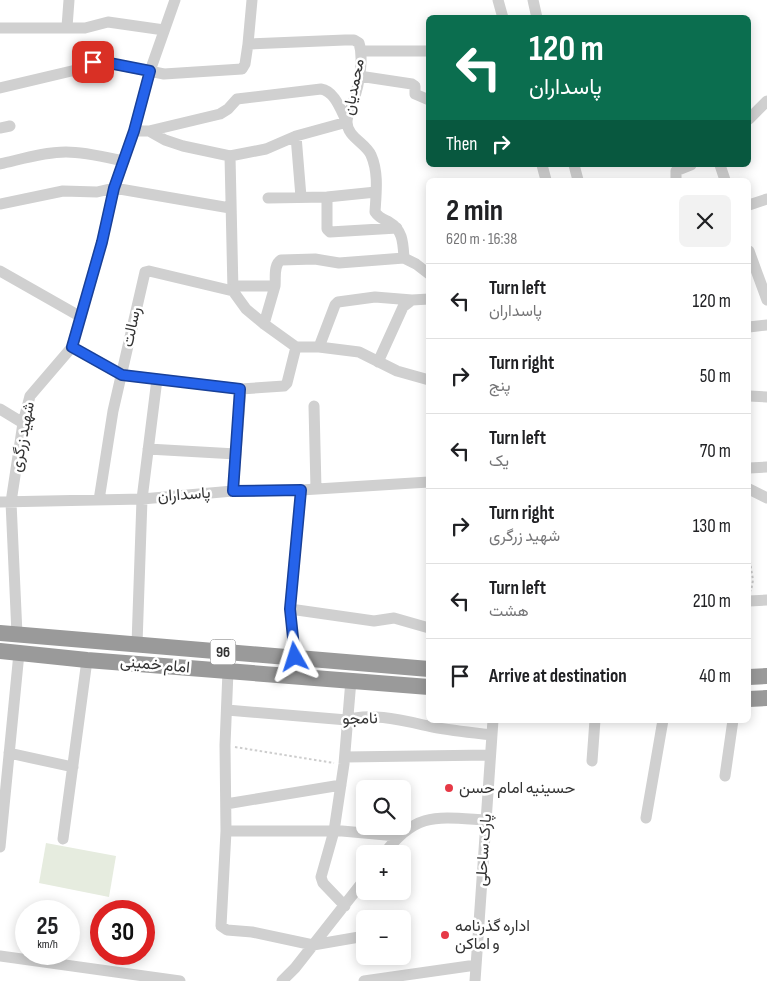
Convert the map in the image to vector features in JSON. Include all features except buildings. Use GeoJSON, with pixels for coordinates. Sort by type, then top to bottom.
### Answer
{"type":"FeatureCollection","features":[{"type":"Feature","properties":{"kind":"highway","name":"امام خمینی"},"geometry":{"type":"LineString","coordinates":[[0,633],[426,669]]}},
{"type":"Feature","properties":{"kind":"highway"},"geometry":{"type":"LineString","coordinates":[[17,634],[19,653]]}},
{"type":"Feature","properties":{"kind":"highway","name":"امام خمینی"},"geometry":{"type":"LineString","coordinates":[[0,651],[87,660],[351,680],[426,688]]}},
{"type":"Feature","properties":{"kind":"highway"},"geometry":{"type":"LineString","coordinates":[[751,677],[767,676]]}},
{"type":"Feature","properties":{"kind":"highway"},"geometry":{"type":"LineString","coordinates":[[751,699],[767,698]]}},
{"type":"Feature","properties":{"kind":"street"},"geometry":{"type":"LineString","coordinates":[[67,27],[69,0]]}},
{"type":"Feature","properties":{"kind":"street","name":"شهید زرگری"},"geometry":{"type":"LineString","coordinates":[[17,634],[6,502],[23,423],[30,396],[72,347],[102,242],[114,188],[134,131],[150,71],[175,0]]}},
{"type":"Feature","properties":{"kind":"street"},"geometry":{"type":"LineString","coordinates":[[0,88],[80,69],[93,62],[104,62],[164,74],[242,69],[245,64],[248,44],[252,0]]}},
{"type":"Feature","properties":{"kind":"street"},"geometry":{"type":"LineString","coordinates":[[498,0],[502,15]]}},
{"type":"Feature","properties":{"kind":"street"},"geometry":{"type":"LineString","coordinates":[[533,0],[536,15]]}},
{"type":"Feature","properties":{"kind":"street"},"geometry":{"type":"LineString","coordinates":[[0,28],[85,28],[108,22],[164,30]]}},
{"type":"Feature","properties":{"kind":"street"},"geometry":{"type":"LineString","coordinates":[[248,44],[354,40],[359,43],[361,51]]}},
{"type":"Feature","properties":{"kind":"street","name":"محمدیان"},"geometry":{"type":"LineString","coordinates":[[397,228],[378,216],[376,212],[375,167],[370,153],[351,133],[347,122],[356,95],[361,51],[426,51]]}},
{"type":"Feature","properties":{"kind":"street"},"geometry":{"type":"LineString","coordinates":[[358,76],[412,84],[415,86],[415,94],[426,99]]}},
{"type":"Feature","properties":{"kind":"street"},"geometry":{"type":"LineString","coordinates":[[134,131],[149,131],[220,114],[228,109],[237,99],[322,89],[326,90],[333,97],[347,122],[296,136],[266,149],[230,156],[183,146],[165,140],[149,131]]}},
{"type":"Feature","properties":{"kind":"street"},"geometry":{"type":"LineString","coordinates":[[751,115],[767,101]]}},
{"type":"Feature","properties":{"kind":"street"},"geometry":{"type":"LineString","coordinates":[[296,136],[301,197]]}},
{"type":"Feature","properties":{"kind":"street"},"geometry":{"type":"LineString","coordinates":[[0,164],[47,153],[67,152],[124,161]]}},
{"type":"Feature","properties":{"kind":"street"},"geometry":{"type":"LineString","coordinates":[[230,156],[233,289],[246,309],[296,347],[319,347],[358,352],[396,371],[426,379]]}},
{"type":"Feature","properties":{"kind":"street"},"geometry":{"type":"LineString","coordinates":[[676,178],[676,171],[686,167]]}},
{"type":"Feature","properties":{"kind":"street"},"geometry":{"type":"LineString","coordinates":[[0,204],[63,192],[98,192],[114,188],[230,208]]}},
{"type":"Feature","properties":{"kind":"street"},"geometry":{"type":"LineString","coordinates":[[268,198],[328,197],[376,192]]}},
{"type":"Feature","properties":{"kind":"street"},"geometry":{"type":"LineString","coordinates":[[328,197],[327,229],[330,232],[397,228],[401,233],[404,258]]}},
{"type":"Feature","properties":{"kind":"street"},"geometry":{"type":"LineString","coordinates":[[751,204],[767,198]]}},
{"type":"Feature","properties":{"kind":"street"},"geometry":{"type":"LineString","coordinates":[[264,324],[275,286],[276,266],[281,260],[315,259],[339,263],[404,258],[426,270]]}},
{"type":"Feature","properties":{"kind":"street"},"geometry":{"type":"LineString","coordinates":[[751,263],[767,300]]}},
{"type":"Feature","properties":{"kind":"street"},"geometry":{"type":"LineString","coordinates":[[0,271],[81,317]]}},
{"type":"Feature","properties":{"kind":"street","name":"رسالت"},"geometry":{"type":"LineString","coordinates":[[99,500],[113,411],[145,272],[149,271],[233,289]]}},
{"type":"Feature","properties":{"kind":"street"},"geometry":{"type":"LineString","coordinates":[[233,289],[275,286]]}},
{"type":"Feature","properties":{"kind":"street"},"geometry":{"type":"LineString","coordinates":[[319,347],[335,305],[338,302],[375,298],[426,299]]}},
{"type":"Feature","properties":{"kind":"street"},"geometry":{"type":"LineString","coordinates":[[378,362],[403,307],[412,300]]}},
{"type":"Feature","properties":{"kind":"street"},"geometry":{"type":"LineString","coordinates":[[751,327],[767,325]]}},
{"type":"Feature","properties":{"kind":"street"},"geometry":{"type":"LineString","coordinates":[[72,347],[122,375],[240,389],[284,386],[290,380],[296,347]]}},
{"type":"Feature","properties":{"kind":"street"},"geometry":{"type":"LineString","coordinates":[[138,644],[142,499],[157,379]]}},
{"type":"Feature","properties":{"kind":"street"},"geometry":{"type":"LineString","coordinates":[[233,491],[240,389]]}},
{"type":"Feature","properties":{"kind":"street"},"geometry":{"type":"LineString","coordinates":[[751,396],[767,398]]}},
{"type":"Feature","properties":{"kind":"street"},"geometry":{"type":"LineString","coordinates":[[314,406],[316,489]]}},
{"type":"Feature","properties":{"kind":"street"},"geometry":{"type":"LineString","coordinates":[[0,409],[23,423]]}},
{"type":"Feature","properties":{"kind":"street"},"geometry":{"type":"LineString","coordinates":[[148,449],[236,454]]}},
{"type":"Feature","properties":{"kind":"street"},"geometry":{"type":"LineString","coordinates":[[751,468],[767,468]]}},
{"type":"Feature","properties":{"kind":"street","name":"پاسداران"},"geometry":{"type":"LineString","coordinates":[[6,502],[142,499],[233,491],[301,490],[426,482]]}},
{"type":"Feature","properties":{"kind":"street"},"geometry":{"type":"LineString","coordinates":[[751,489],[767,498]]}},
{"type":"Feature","properties":{"kind":"street"},"geometry":{"type":"LineString","coordinates":[[295,657],[290,609],[301,490]]}},
{"type":"Feature","properties":{"kind":"street"},"geometry":{"type":"LineString","coordinates":[[751,600],[767,600]]}},
{"type":"Feature","properties":{"kind":"street"},"geometry":{"type":"LineString","coordinates":[[290,609],[374,621],[394,618],[426,627]]}},
{"type":"Feature","properties":{"kind":"street"},"geometry":{"type":"LineString","coordinates":[[0,847],[19,653]]}},
{"type":"Feature","properties":{"kind":"street"},"geometry":{"type":"LineString","coordinates":[[63,839],[87,660]]}},
{"type":"Feature","properties":{"kind":"street"},"geometry":{"type":"LineString","coordinates":[[228,670],[225,745],[226,831],[221,926],[227,930],[252,932],[312,945],[356,938]]}},
{"type":"Feature","properties":{"kind":"street"},"geometry":{"type":"LineString","coordinates":[[345,906],[321,880],[334,831],[345,761],[351,680]]}},
{"type":"Feature","properties":{"kind":"street","name":"نامجو"},"geometry":{"type":"LineString","coordinates":[[227,710],[347,720],[362,716],[492,734]]}},
{"type":"Feature","properties":{"kind":"street","name":"پارک ساحلی"},"geometry":{"type":"LineString","coordinates":[[475,981],[493,723]]}},
{"type":"Feature","properties":{"kind":"street"},"geometry":{"type":"LineString","coordinates":[[592,761],[596,723]]}},
{"type":"Feature","properties":{"kind":"street"},"geometry":{"type":"LineString","coordinates":[[646,818],[663,723]]}},
{"type":"Feature","properties":{"kind":"street"},"geometry":{"type":"LineString","coordinates":[[725,776],[732,723]]}},
{"type":"Feature","properties":{"kind":"street"},"geometry":{"type":"LineString","coordinates":[[9,753],[73,767]]}},
{"type":"Feature","properties":{"kind":"street"},"geometry":{"type":"LineString","coordinates":[[345,761],[490,755]]}},
{"type":"Feature","properties":{"kind":"street"},"geometry":{"type":"LineString","coordinates":[[226,804],[341,786]]}},
{"type":"Feature","properties":{"kind":"street"},"geometry":{"type":"LineString","coordinates":[[391,845],[398,836],[416,824],[429,819],[486,820]]}},
{"type":"Feature","properties":{"kind":"street"},"geometry":{"type":"LineString","coordinates":[[226,831],[334,831],[398,836]]}},
{"type":"Feature","properties":{"kind":"street"},"geometry":{"type":"LineString","coordinates":[[282,981],[295,968],[356,891]]}},
{"type":"Feature","properties":{"kind":"street"},"geometry":{"type":"LineString","coordinates":[[0,956],[180,981]]}},
{"type":"Feature","properties":{"kind":"street"},"geometry":{"type":"LineString","coordinates":[[364,981],[476,965]]}},
{"type":"Feature","properties":{"kind":"path"},"geometry":{"type":"LineString","coordinates":[[751,568],[753,580],[751,591]]}},
{"type":"Feature","properties":{"kind":"path"},"geometry":{"type":"LineString","coordinates":[[225,745],[345,761]]}},
{"type":"Feature","properties":{"kind":"shaded area"},"geometry":{"type":"Polygon","coordinates":[[[46,843],[116,856],[109,897],[39,883],[46,843]]]}},
{"type":"Feature","properties":{"kind":"place","name":"حسینیه امام حسن"},"geometry":{"type":"Point","coordinates":[449,788]}},
{"type":"Feature","properties":{"kind":"place","name":"اداره گذرنامه و اماکن"},"geometry":{"type":"Point","coordinates":[445,935]}},
{"type":"Feature","properties":{"kind":"route"},"geometry":{"type":"LineString","coordinates":[[93,62],[104,62],[150,71],[134,131],[114,188],[102,242],[72,347],[122,375],[240,389],[233,491],[301,490],[290,609],[295,657]]}}]}
